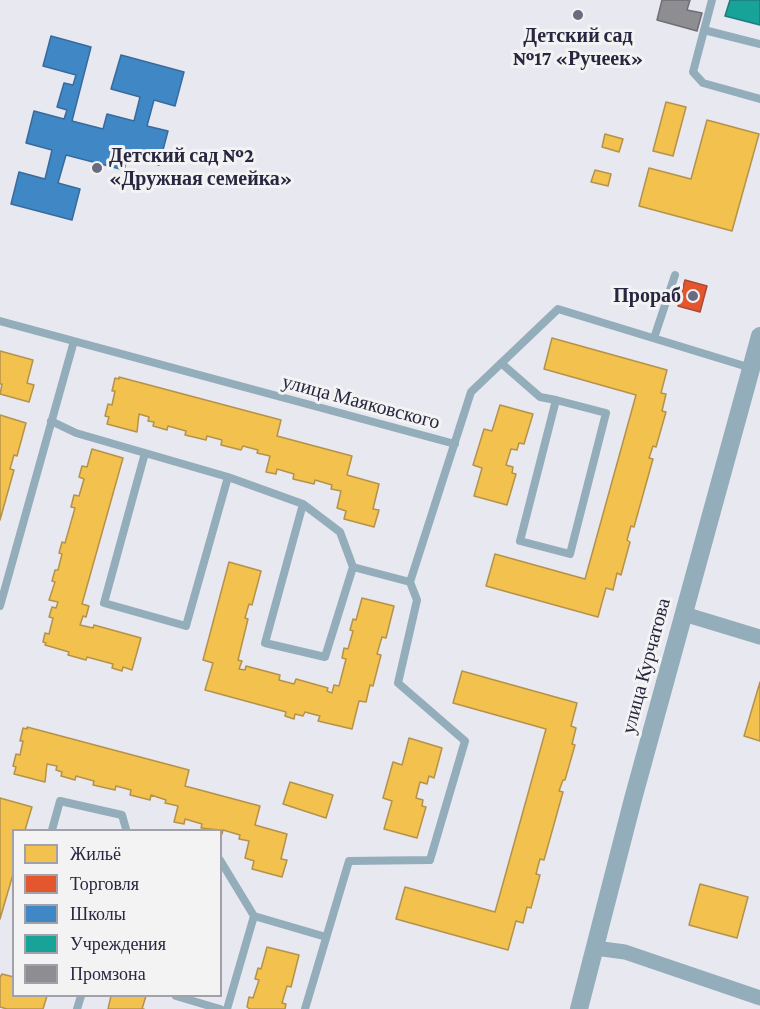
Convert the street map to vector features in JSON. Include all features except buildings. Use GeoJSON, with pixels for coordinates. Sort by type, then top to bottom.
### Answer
{"type":"FeatureCollection","features":[{"type":"Feature","properties":{"kind":"street","name":"улица Курчатова"},"geometry":{"type":"LineString","coordinates":[[579,1009],[633,799],[760,336]]}},
{"type":"Feature","properties":{"kind":"street"},"geometry":{"type":"LineString","coordinates":[[684,614],[760,637]]}},
{"type":"Feature","properties":{"kind":"street"},"geometry":{"type":"LineString","coordinates":[[595,948],[625,952],[760,998]]}},
{"type":"Feature","properties":{"kind":"lane"},"geometry":{"type":"LineString","coordinates":[[712,0],[693,72],[703,82],[760,99]]}},
{"type":"Feature","properties":{"kind":"lane"},"geometry":{"type":"LineString","coordinates":[[704,30],[760,45]]}},
{"type":"Feature","properties":{"kind":"lane"},"geometry":{"type":"LineString","coordinates":[[654,338],[675,275]]}},
{"type":"Feature","properties":{"kind":"lane","name":"улица Маяковского"},"geometry":{"type":"LineString","coordinates":[[0,321],[455,444],[471,393],[558,309],[751,368]]}},
{"type":"Feature","properties":{"kind":"lane"},"geometry":{"type":"LineString","coordinates":[[0,606],[74,341]]}},
{"type":"Feature","properties":{"kind":"lane"},"geometry":{"type":"LineString","coordinates":[[501,363],[540,397],[556,400],[606,413],[570,554],[520,540],[556,400]]}},
{"type":"Feature","properties":{"kind":"lane"},"geometry":{"type":"LineString","coordinates":[[51,421],[76,433],[228,477],[303,504],[340,532],[353,567],[325,657],[265,643],[303,504]]}},
{"type":"Feature","properties":{"kind":"lane"},"geometry":{"type":"LineString","coordinates":[[305,1009],[349,861],[430,860],[465,741],[398,683],[417,600],[410,582],[455,444]]}},
{"type":"Feature","properties":{"kind":"lane"},"geometry":{"type":"LineString","coordinates":[[145,453],[104,603],[186,626],[228,477]]}},
{"type":"Feature","properties":{"kind":"lane"},"geometry":{"type":"LineString","coordinates":[[353,567],[410,582]]}},
{"type":"Feature","properties":{"kind":"lane"},"geometry":{"type":"LineString","coordinates":[[53,829],[60,801],[122,815],[128,829]]}},
{"type":"Feature","properties":{"kind":"lane"},"geometry":{"type":"LineString","coordinates":[[222,863],[254,916],[326,937]]}},
{"type":"Feature","properties":{"kind":"lane"},"geometry":{"type":"LineString","coordinates":[[227,1009],[254,916]]}},
{"type":"Feature","properties":{"kind":"lane"},"geometry":{"type":"LineString","coordinates":[[179,997],[220,1009]]}},
{"type":"Feature","properties":{"kind":"place","name":"Детский сад №17 «Ручеек»"},"geometry":{"type":"Point","coordinates":[578,15]}},
{"type":"Feature","properties":{"kind":"place","name":"Детский сад №2 «Дружная семейка»"},"geometry":{"type":"Point","coordinates":[97,168]}},
{"type":"Feature","properties":{"kind":"place","name":"Прораб"},"geometry":{"type":"Point","coordinates":[693,296]}}]}
